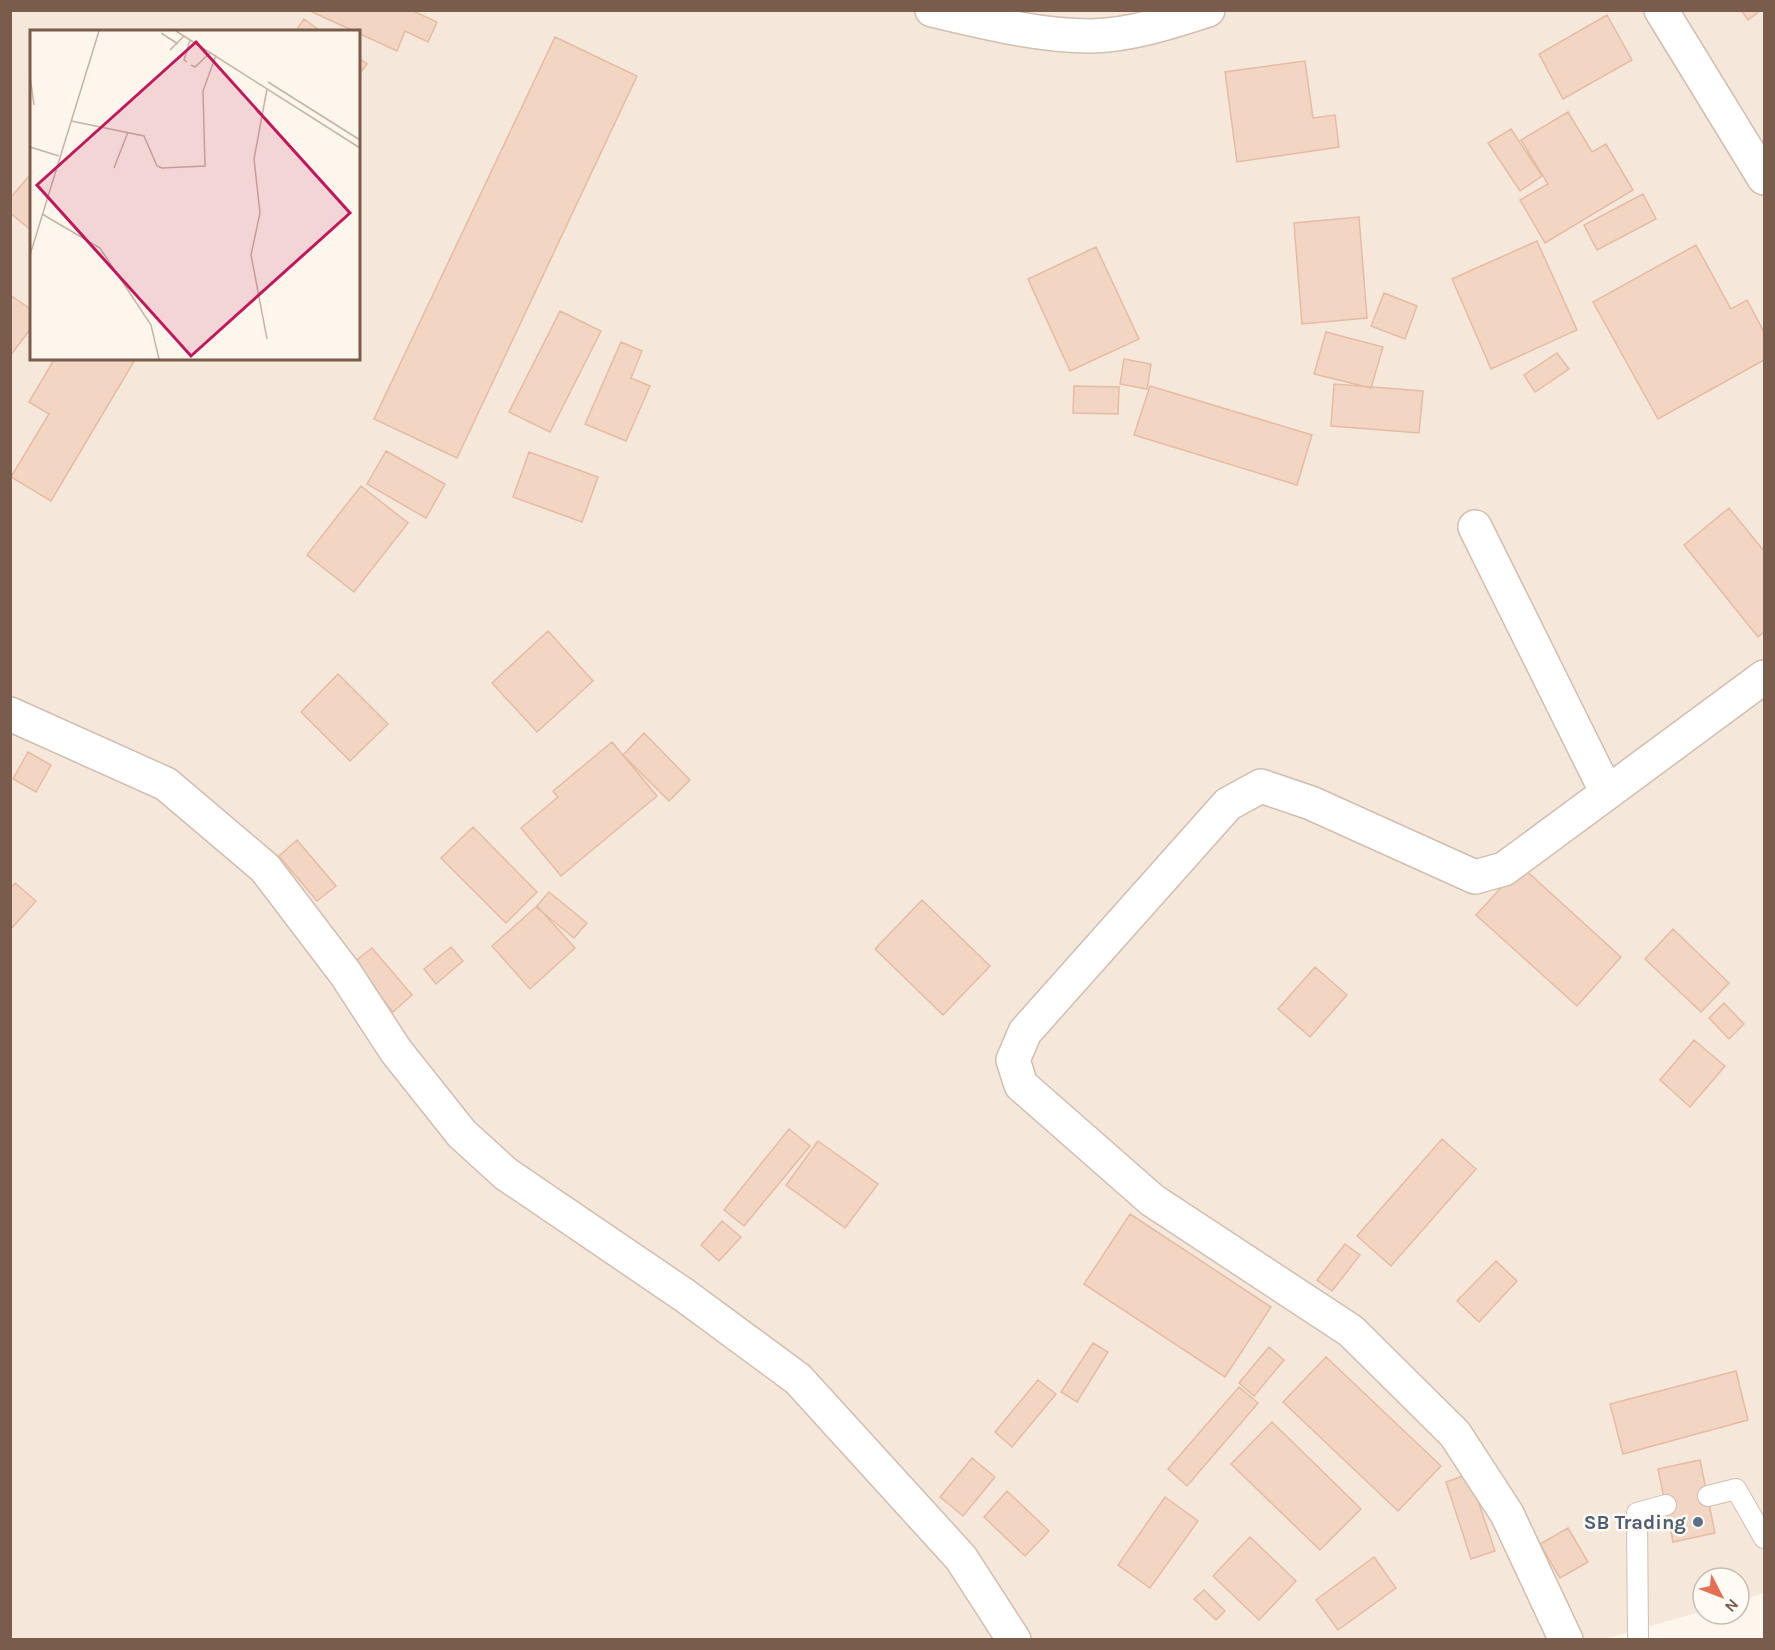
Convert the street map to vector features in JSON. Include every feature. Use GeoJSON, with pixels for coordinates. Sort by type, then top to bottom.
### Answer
{"type":"FeatureCollection","features":[{"type":"Feature","properties":{"kind":"street"},"geometry":{"type":"LineString","coordinates":[[932,10],[1019,29],[1092,36],[1152,27],[1208,10]]}},
{"type":"Feature","properties":{"kind":"street"},"geometry":{"type":"LineString","coordinates":[[1661,10],[1764,178]]}},
{"type":"Feature","properties":{"kind":"street"},"geometry":{"type":"LineString","coordinates":[[1475,526],[1607,793]]}},
{"type":"Feature","properties":{"kind":"street"},"geometry":{"type":"LineString","coordinates":[[1566,1640],[1507,1514],[1455,1434],[1351,1332],[1152,1200],[1021,1085],[1013,1060],[1025,1032],[1228,804],[1261,786],[1311,803],[1475,877],[1504,869],[1764,677]]}},
{"type":"Feature","properties":{"kind":"street"},"geometry":{"type":"LineString","coordinates":[[10,714],[166,784],[265,868],[345,973],[396,1051],[462,1134],[506,1173],[684,1295],[798,1379],[961,1558],[1014,1640]]}},
{"type":"Feature","properties":{"kind":"lane"},"geometry":{"type":"LineString","coordinates":[[1708,1496],[1736,1489],[1764,1538]]}},
{"type":"Feature","properties":{"kind":"lane"},"geometry":{"type":"LineString","coordinates":[[1638,1640],[1637,1513],[1666,1505]]}},
{"type":"Feature","properties":{"kind":"shaded area"},"geometry":{"type":"Polygon","coordinates":[[[11,11],[1764,11],[1764,1593],[1751,1597],[1751,1566],[1691,1566],[1691,1614],[1601,1640],[11,1640],[11,11]]]}},
{"type":"Feature","properties":{"kind":"building"},"geometry":{"type":"Polygon","coordinates":[[[308,10],[411,10],[437,22],[428,42],[405,31],[397,51],[360,34],[360,30],[351,30],[308,10]]]}},
{"type":"Feature","properties":{"kind":"building"},"geometry":{"type":"Polygon","coordinates":[[[1741,10],[1761,10],[1748,20],[1741,10]]]}},
{"type":"Feature","properties":{"kind":"building"},"geometry":{"type":"Polygon","coordinates":[[[1607,15],[1632,60],[1563,99],[1539,54],[1607,15]]]}},
{"type":"Feature","properties":{"kind":"building"},"geometry":{"type":"Polygon","coordinates":[[[304,19],[319,30],[296,30],[304,19]]]}},
{"type":"Feature","properties":{"kind":"building"},"geometry":{"type":"Polygon","coordinates":[[[555,37],[637,76],[457,458],[374,419],[555,37]]]}},
{"type":"Feature","properties":{"kind":"building"},"geometry":{"type":"Polygon","coordinates":[[[360,59],[367,64],[360,73],[360,59]]]}},
{"type":"Feature","properties":{"kind":"building"},"geometry":{"type":"Polygon","coordinates":[[[1305,61],[1313,118],[1335,115],[1339,147],[1237,162],[1225,72],[1305,61]]]}},
{"type":"Feature","properties":{"kind":"building"},"geometry":{"type":"Polygon","coordinates":[[[1568,112],[1592,152],[1606,144],[1633,190],[1545,243],[1520,200],[1548,184],[1521,140],[1568,112]]]}},
{"type":"Feature","properties":{"kind":"building"},"geometry":{"type":"Polygon","coordinates":[[[1511,129],[1542,176],[1520,191],[1488,143],[1511,129]]]}},
{"type":"Feature","properties":{"kind":"building"},"geometry":{"type":"Polygon","coordinates":[[[30,175],[30,229],[10,213],[10,198],[30,175]]]}},
{"type":"Feature","properties":{"kind":"building"},"geometry":{"type":"Polygon","coordinates":[[[1643,194],[1656,219],[1597,250],[1584,225],[1643,194]]]}},
{"type":"Feature","properties":{"kind":"building"},"geometry":{"type":"Polygon","coordinates":[[[1359,217],[1367,318],[1302,324],[1294,223],[1359,217]]]}},
{"type":"Feature","properties":{"kind":"building"},"geometry":{"type":"Polygon","coordinates":[[[1537,241],[1577,330],[1491,369],[1452,279],[1537,241]]]}},
{"type":"Feature","properties":{"kind":"building"},"geometry":{"type":"Polygon","coordinates":[[[1696,245],[1731,309],[1747,300],[1764,332],[1764,360],[1658,419],[1593,302],[1696,245]]]}},
{"type":"Feature","properties":{"kind":"building"},"geometry":{"type":"Polygon","coordinates":[[[1096,247],[1139,339],[1070,371],[1028,279],[1096,247]]]}},
{"type":"Feature","properties":{"kind":"building"},"geometry":{"type":"Polygon","coordinates":[[[1384,293],[1417,306],[1405,339],[1371,326],[1384,293]]]}},
{"type":"Feature","properties":{"kind":"building"},"geometry":{"type":"Polygon","coordinates":[[[10,295],[30,309],[30,330],[10,356],[10,295]]]}},
{"type":"Feature","properties":{"kind":"building"},"geometry":{"type":"Polygon","coordinates":[[[560,311],[601,331],[550,432],[509,412],[560,311]]]}},
{"type":"Feature","properties":{"kind":"building"},"geometry":{"type":"Polygon","coordinates":[[[1326,332],[1383,347],[1371,388],[1314,374],[1326,332]]]}},
{"type":"Feature","properties":{"kind":"building"},"geometry":{"type":"Polygon","coordinates":[[[621,342],[642,351],[631,378],[650,386],[626,441],[585,424],[621,342]]]}},
{"type":"Feature","properties":{"kind":"building"},"geometry":{"type":"Polygon","coordinates":[[[1557,353],[1569,369],[1535,392],[1524,375],[1557,353]]]}},
{"type":"Feature","properties":{"kind":"building"},"geometry":{"type":"Polygon","coordinates":[[[1124,359],[1151,364],[1147,389],[1120,384],[1124,359]]]}},
{"type":"Feature","properties":{"kind":"building"},"geometry":{"type":"Polygon","coordinates":[[[54,360],[135,360],[51,501],[11,477],[49,414],[29,402],[54,360]]]}},
{"type":"Feature","properties":{"kind":"building"},"geometry":{"type":"Polygon","coordinates":[[[1334,384],[1423,391],[1419,433],[1331,426],[1334,384]]]}},
{"type":"Feature","properties":{"kind":"building"},"geometry":{"type":"Polygon","coordinates":[[[1074,386],[1119,387],[1118,414],[1073,413],[1074,386]]]}},
{"type":"Feature","properties":{"kind":"building"},"geometry":{"type":"Polygon","coordinates":[[[1150,386],[1312,435],[1297,485],[1134,435],[1150,386]]]}},
{"type":"Feature","properties":{"kind":"building"},"geometry":{"type":"Polygon","coordinates":[[[386,451],[445,484],[426,518],[367,484],[386,451]]]}},
{"type":"Feature","properties":{"kind":"building"},"geometry":{"type":"Polygon","coordinates":[[[529,452],[598,477],[582,522],[513,497],[529,452]]]}},
{"type":"Feature","properties":{"kind":"building"},"geometry":{"type":"Polygon","coordinates":[[[361,486],[408,523],[354,592],[307,555],[361,486]]]}},
{"type":"Feature","properties":{"kind":"building"},"geometry":{"type":"Polygon","coordinates":[[[1729,508],[1764,551],[1764,632],[1758,637],[1684,545],[1729,508]]]}},
{"type":"Feature","properties":{"kind":"building"},"geometry":{"type":"Polygon","coordinates":[[[548,631],[593,681],[537,732],[492,683],[548,631]]]}},
{"type":"Feature","properties":{"kind":"building"},"geometry":{"type":"Polygon","coordinates":[[[338,674],[388,724],[350,761],[301,712],[338,674]]]}},
{"type":"Feature","properties":{"kind":"building"},"geometry":{"type":"Polygon","coordinates":[[[644,733],[690,780],[669,801],[623,755],[644,733]]]}},
{"type":"Feature","properties":{"kind":"building"},"geometry":{"type":"Polygon","coordinates":[[[612,742],[657,796],[561,876],[521,828],[558,797],[553,791],[612,742]]]}},
{"type":"Feature","properties":{"kind":"building"},"geometry":{"type":"Polygon","coordinates":[[[28,752],[51,765],[36,792],[13,779],[28,752]]]}},
{"type":"Feature","properties":{"kind":"building"},"geometry":{"type":"Polygon","coordinates":[[[473,827],[537,892],[506,923],[441,858],[473,827]]]}},
{"type":"Feature","properties":{"kind":"building"},"geometry":{"type":"Polygon","coordinates":[[[297,840],[336,886],[317,901],[279,856],[297,840]]]}},
{"type":"Feature","properties":{"kind":"building"},"geometry":{"type":"Polygon","coordinates":[[[1521,866],[1621,957],[1577,1006],[1476,915],[1521,866]]]}},
{"type":"Feature","properties":{"kind":"building"},"geometry":{"type":"Polygon","coordinates":[[[15,883],[36,901],[10,930],[10,889],[15,883]]]}},
{"type":"Feature","properties":{"kind":"building"},"geometry":{"type":"Polygon","coordinates":[[[549,892],[587,923],[574,938],[536,907],[549,892]]]}},
{"type":"Feature","properties":{"kind":"building"},"geometry":{"type":"Polygon","coordinates":[[[922,900],[990,966],[943,1015],[875,949],[922,900]]]}},
{"type":"Feature","properties":{"kind":"building"},"geometry":{"type":"Polygon","coordinates":[[[537,906],[575,948],[530,989],[492,946],[537,906]]]}},
{"type":"Feature","properties":{"kind":"building"},"geometry":{"type":"Polygon","coordinates":[[[1673,929],[1729,983],[1701,1012],[1645,959],[1673,929]]]}},
{"type":"Feature","properties":{"kind":"building"},"geometry":{"type":"Polygon","coordinates":[[[451,947],[463,961],[436,984],[424,969],[451,947]]]}},
{"type":"Feature","properties":{"kind":"building"},"geometry":{"type":"Polygon","coordinates":[[[372,948],[412,995],[393,1012],[353,963],[372,948]]]}},
{"type":"Feature","properties":{"kind":"building"},"geometry":{"type":"Polygon","coordinates":[[[1315,967],[1347,995],[1310,1037],[1278,1009],[1315,967]]]}},
{"type":"Feature","properties":{"kind":"building"},"geometry":{"type":"Polygon","coordinates":[[[1724,1003],[1744,1024],[1729,1039],[1709,1018],[1724,1003]]]}},
{"type":"Feature","properties":{"kind":"building"},"geometry":{"type":"Polygon","coordinates":[[[1694,1040],[1725,1066],[1690,1107],[1660,1080],[1694,1040]]]}},
{"type":"Feature","properties":{"kind":"building"},"geometry":{"type":"Polygon","coordinates":[[[789,1129],[810,1146],[744,1226],[724,1210],[789,1129]]]}},
{"type":"Feature","properties":{"kind":"building"},"geometry":{"type":"Polygon","coordinates":[[[1442,1139],[1476,1169],[1391,1266],[1357,1236],[1442,1139]]]}},
{"type":"Feature","properties":{"kind":"building"},"geometry":{"type":"Polygon","coordinates":[[[818,1141],[878,1184],[845,1228],[786,1185],[818,1141]]]}},
{"type":"Feature","properties":{"kind":"building"},"geometry":{"type":"Polygon","coordinates":[[[1130,1214],[1271,1307],[1225,1377],[1084,1284],[1130,1214]]]}},
{"type":"Feature","properties":{"kind":"building"},"geometry":{"type":"Polygon","coordinates":[[[722,1221],[741,1237],[719,1261],[701,1245],[722,1221]]]}},
{"type":"Feature","properties":{"kind":"building"},"geometry":{"type":"Polygon","coordinates":[[[1345,1244],[1360,1255],[1332,1291],[1317,1280],[1345,1244]]]}},
{"type":"Feature","properties":{"kind":"building"},"geometry":{"type":"Polygon","coordinates":[[[1496,1261],[1517,1281],[1479,1322],[1457,1301],[1496,1261]]]}},
{"type":"Feature","properties":{"kind":"building"},"geometry":{"type":"Polygon","coordinates":[[[1093,1343],[1108,1352],[1077,1402],[1061,1392],[1093,1343]]]}},
{"type":"Feature","properties":{"kind":"building"},"geometry":{"type":"Polygon","coordinates":[[[1269,1347],[1284,1360],[1254,1396],[1239,1383],[1269,1347]]]}},
{"type":"Feature","properties":{"kind":"building"},"geometry":{"type":"Polygon","coordinates":[[[1326,1357],[1441,1466],[1398,1511],[1283,1402],[1326,1357]]]}},
{"type":"Feature","properties":{"kind":"building"},"geometry":{"type":"Polygon","coordinates":[[[1736,1371],[1748,1420],[1623,1454],[1610,1404],[1736,1371]]]}},
{"type":"Feature","properties":{"kind":"building"},"geometry":{"type":"Polygon","coordinates":[[[1038,1380],[1056,1394],[1012,1447],[995,1432],[1038,1380]]]}},
{"type":"Feature","properties":{"kind":"building"},"geometry":{"type":"Polygon","coordinates":[[[1239,1387],[1258,1403],[1187,1486],[1168,1469],[1239,1387]]]}},
{"type":"Feature","properties":{"kind":"building"},"geometry":{"type":"Polygon","coordinates":[[[1272,1422],[1361,1509],[1320,1550],[1231,1464],[1272,1422]]]}},
{"type":"Feature","properties":{"kind":"building"},"geometry":{"type":"Polygon","coordinates":[[[972,1458],[995,1477],[963,1516],[940,1497],[972,1458]]]}},
{"type":"Feature","properties":{"kind":"building"},"geometry":{"type":"Polygon","coordinates":[[[1700,1460],[1715,1533],[1673,1542],[1658,1469],[1700,1460]]]}},
{"type":"Feature","properties":{"kind":"building"},"geometry":{"type":"Polygon","coordinates":[[[1469,1474],[1495,1551],[1471,1559],[1446,1482],[1469,1474]]]}},
{"type":"Feature","properties":{"kind":"building"},"geometry":{"type":"Polygon","coordinates":[[[1007,1491],[1049,1531],[1025,1556],[984,1517],[1007,1491]]]}},
{"type":"Feature","properties":{"kind":"building"},"geometry":{"type":"Polygon","coordinates":[[[1165,1497],[1198,1521],[1150,1588],[1118,1565],[1165,1497]]]}},
{"type":"Feature","properties":{"kind":"building"},"geometry":{"type":"Polygon","coordinates":[[[1568,1528],[1588,1562],[1560,1578],[1540,1544],[1568,1528]]]}},
{"type":"Feature","properties":{"kind":"building"},"geometry":{"type":"Polygon","coordinates":[[[1250,1537],[1296,1581],[1259,1620],[1213,1576],[1250,1537]]]}},
{"type":"Feature","properties":{"kind":"building"},"geometry":{"type":"Polygon","coordinates":[[[1374,1557],[1396,1588],[1338,1630],[1316,1600],[1374,1557]]]}},
{"type":"Feature","properties":{"kind":"building"},"geometry":{"type":"Polygon","coordinates":[[[1204,1590],[1225,1611],[1216,1620],[1194,1599],[1204,1590]]]}},
{"type":"Feature","properties":{"kind":"place","name":"SB Trading"},"geometry":{"type":"Point","coordinates":[1698,1522]}}]}
